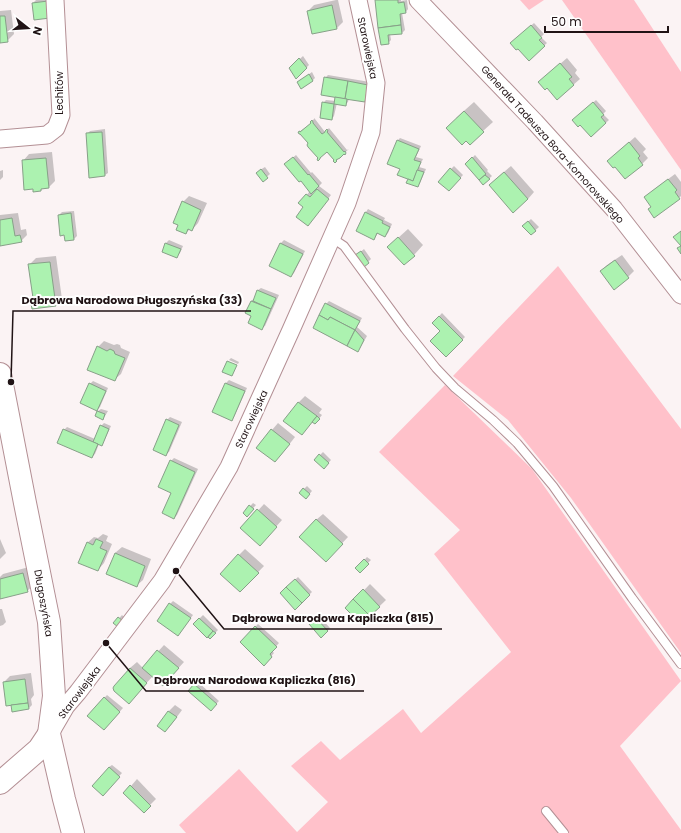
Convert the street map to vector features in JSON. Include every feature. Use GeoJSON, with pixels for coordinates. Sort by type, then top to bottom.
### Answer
{"type":"FeatureCollection","features":[{"type":"Feature","properties":{"kind":"street","name":"Lechitów"},"geometry":{"type":"LineString","coordinates":[[0,139],[47,135],[56,128],[61,115],[55,0]]}},
{"type":"Feature","properties":{"kind":"street","name":"Starowiejska"},"geometry":{"type":"LineString","coordinates":[[0,783],[39,750],[66,706],[162,581],[228,467],[291,330],[347,203],[371,132],[376,83],[358,0]]}},
{"type":"Feature","properties":{"kind":"street","name":"Generała Tadeusza Bora-Komorowskiego"},"geometry":{"type":"LineString","coordinates":[[418,0],[535,122],[614,209],[681,295]]}},
{"type":"Feature","properties":{"kind":"street","name":"Długoszyńska"},"geometry":{"type":"LineString","coordinates":[[0,374],[49,622],[54,696],[49,734],[73,833]]}},
{"type":"Feature","properties":{"kind":"lane"},"geometry":{"type":"LineString","coordinates":[[332,238],[344,246],[405,329],[436,368],[455,388],[493,420],[517,443],[553,486],[632,598],[681,664]]}},
{"type":"Feature","properties":{"kind":"lane"},"geometry":{"type":"LineString","coordinates":[[546,811],[564,833]]}},
{"type":"Feature","properties":{"kind":"shaded area"},"geometry":{"type":"Polygon","coordinates":[[[520,0],[544,0],[529,10],[520,0]]]}},
{"type":"Feature","properties":{"kind":"shaded area"},"geometry":{"type":"Polygon","coordinates":[[[562,0],[634,0],[681,72],[681,170],[562,0]]]}},
{"type":"Feature","properties":{"kind":"shaded area"},"geometry":{"type":"Polygon","coordinates":[[[558,266],[681,429],[681,653],[571,498],[508,420],[453,376],[558,266]]]}},
{"type":"Feature","properties":{"kind":"shaded area"},"geometry":{"type":"Polygon","coordinates":[[[445,385],[532,469],[681,681],[620,746],[681,830],[681,833],[186,833],[179,825],[239,769],[297,832],[328,802],[291,766],[321,741],[340,760],[403,709],[421,733],[511,652],[434,554],[460,530],[379,452],[445,385]]]}},
{"type":"Feature","properties":{"kind":"building"},"geometry":{"type":"Polygon","coordinates":[[[375,0],[398,0],[398,3],[404,2],[406,13],[400,14],[401,25],[378,28],[375,0]]]}},
{"type":"Feature","properties":{"kind":"building"},"geometry":{"type":"Polygon","coordinates":[[[48,1],[50,18],[34,20],[32,3],[48,1]]]}},
{"type":"Feature","properties":{"kind":"building"},"geometry":{"type":"Polygon","coordinates":[[[332,5],[337,29],[312,34],[307,11],[332,5]]]}},
{"type":"Feature","properties":{"kind":"building"},"geometry":{"type":"Polygon","coordinates":[[[0,16],[5,16],[8,42],[0,43],[0,16]]]}},
{"type":"Feature","properties":{"kind":"building"},"geometry":{"type":"Polygon","coordinates":[[[401,25],[402,34],[388,35],[389,44],[381,45],[378,28],[401,25]]]}},
{"type":"Feature","properties":{"kind":"building"},"geometry":{"type":"Polygon","coordinates":[[[531,25],[542,38],[539,40],[545,46],[529,61],[510,43],[531,25]]]}},
{"type":"Feature","properties":{"kind":"building"},"geometry":{"type":"Polygon","coordinates":[[[299,58],[307,68],[296,79],[289,68],[299,58]]]}},
{"type":"Feature","properties":{"kind":"building"},"geometry":{"type":"Polygon","coordinates":[[[560,63],[572,77],[569,79],[574,85],[557,100],[547,88],[545,90],[538,82],[560,63]]]}},
{"type":"Feature","properties":{"kind":"building"},"geometry":{"type":"Polygon","coordinates":[[[309,74],[313,81],[301,89],[297,82],[309,74]]]}},
{"type":"Feature","properties":{"kind":"building"},"geometry":{"type":"Polygon","coordinates":[[[324,77],[348,81],[345,99],[321,95],[324,77]]]}},
{"type":"Feature","properties":{"kind":"building"},"geometry":{"type":"Polygon","coordinates":[[[348,81],[368,85],[365,102],[345,99],[348,81]]]}},
{"type":"Feature","properties":{"kind":"building"},"geometry":{"type":"Polygon","coordinates":[[[335,97],[347,99],[346,106],[334,104],[335,97]]]}},
{"type":"Feature","properties":{"kind":"building"},"geometry":{"type":"Polygon","coordinates":[[[322,102],[334,104],[332,120],[320,118],[322,102]]]}},
{"type":"Feature","properties":{"kind":"building"},"geometry":{"type":"Polygon","coordinates":[[[593,102],[604,115],[601,117],[606,123],[591,137],[580,125],[578,127],[572,120],[593,102]]]}},
{"type":"Feature","properties":{"kind":"building"},"geometry":{"type":"Polygon","coordinates":[[[464,111],[484,132],[470,145],[466,141],[462,145],[446,128],[464,111]]]}},
{"type":"Feature","properties":{"kind":"building"},"geometry":{"type":"Polygon","coordinates":[[[312,120],[322,134],[327,129],[327,132],[344,152],[345,151],[345,155],[344,154],[336,160],[337,161],[335,163],[327,152],[318,161],[318,158],[308,147],[308,143],[299,134],[298,132],[311,123],[310,122],[312,120]]]}},
{"type":"Feature","properties":{"kind":"building"},"geometry":{"type":"Polygon","coordinates":[[[102,132],[105,176],[89,178],[86,133],[102,132]]]}},
{"type":"Feature","properties":{"kind":"building"},"geometry":{"type":"Polygon","coordinates":[[[397,140],[419,149],[414,160],[421,162],[413,181],[397,175],[400,169],[387,164],[397,140]]]}},
{"type":"Feature","properties":{"kind":"building"},"geometry":{"type":"Polygon","coordinates":[[[629,142],[640,156],[638,158],[643,165],[625,179],[615,167],[613,168],[607,161],[629,142]]]}},
{"type":"Feature","properties":{"kind":"building"},"geometry":{"type":"Polygon","coordinates":[[[293,157],[319,186],[311,194],[301,181],[299,182],[284,164],[293,157]]]}},
{"type":"Feature","properties":{"kind":"building"},"geometry":{"type":"Polygon","coordinates":[[[472,157],[486,174],[479,180],[465,164],[472,157]]]}},
{"type":"Feature","properties":{"kind":"building"},"geometry":{"type":"Polygon","coordinates":[[[46,158],[49,188],[33,192],[33,189],[24,190],[22,160],[46,158]]]}},
{"type":"Feature","properties":{"kind":"building"},"geometry":{"type":"Polygon","coordinates":[[[450,168],[461,178],[449,191],[438,182],[450,168]]]}},
{"type":"Feature","properties":{"kind":"building"},"geometry":{"type":"Polygon","coordinates":[[[261,169],[268,178],[263,182],[256,173],[261,169]]]}},
{"type":"Feature","properties":{"kind":"building"},"geometry":{"type":"Polygon","coordinates":[[[417,170],[424,172],[418,187],[406,183],[408,179],[413,181],[417,170]]]}},
{"type":"Feature","properties":{"kind":"building"},"geometry":{"type":"Polygon","coordinates":[[[504,172],[528,199],[513,213],[489,185],[504,172]]]}},
{"type":"Feature","properties":{"kind":"building"},"geometry":{"type":"Polygon","coordinates":[[[485,175],[490,179],[483,185],[479,180],[485,175]]]}},
{"type":"Feature","properties":{"kind":"building"},"geometry":{"type":"Polygon","coordinates":[[[668,179],[677,190],[675,192],[680,199],[654,218],[648,209],[651,207],[644,197],[668,179]]]}},
{"type":"Feature","properties":{"kind":"building"},"geometry":{"type":"Polygon","coordinates":[[[317,189],[329,199],[308,226],[296,217],[303,207],[298,203],[306,194],[310,197],[317,189]]]}},
{"type":"Feature","properties":{"kind":"building"},"geometry":{"type":"Polygon","coordinates":[[[182,201],[201,210],[192,231],[188,229],[186,234],[176,230],[178,225],[173,223],[182,201]]]}},
{"type":"Feature","properties":{"kind":"building"},"geometry":{"type":"Polygon","coordinates":[[[365,212],[383,221],[382,223],[390,227],[385,237],[377,233],[374,240],[356,231],[365,212]]]}},
{"type":"Feature","properties":{"kind":"building"},"geometry":{"type":"Polygon","coordinates":[[[71,213],[74,240],[65,241],[64,235],[60,236],[58,215],[71,213]]]}},
{"type":"Feature","properties":{"kind":"building"},"geometry":{"type":"Polygon","coordinates":[[[12,218],[15,236],[20,235],[22,242],[0,246],[0,220],[12,218]]]}},
{"type":"Feature","properties":{"kind":"building"},"geometry":{"type":"Polygon","coordinates":[[[528,221],[536,231],[531,235],[522,226],[528,221]]]}},
{"type":"Feature","properties":{"kind":"building"},"geometry":{"type":"Polygon","coordinates":[[[681,231],[681,246],[673,237],[681,231]]]}},
{"type":"Feature","properties":{"kind":"building"},"geometry":{"type":"Polygon","coordinates":[[[398,237],[415,256],[404,265],[387,247],[398,237]]]}},
{"type":"Feature","properties":{"kind":"building"},"geometry":{"type":"Polygon","coordinates":[[[165,243],[181,249],[177,258],[162,252],[165,243]]]}},
{"type":"Feature","properties":{"kind":"building"},"geometry":{"type":"Polygon","coordinates":[[[280,243],[303,254],[291,277],[269,266],[280,243]]]}},
{"type":"Feature","properties":{"kind":"building"},"geometry":{"type":"Polygon","coordinates":[[[681,246],[681,254],[677,248],[681,246]]]}},
{"type":"Feature","properties":{"kind":"building"},"geometry":{"type":"Polygon","coordinates":[[[361,251],[369,263],[364,267],[355,255],[361,251]]]}},
{"type":"Feature","properties":{"kind":"building"},"geometry":{"type":"Polygon","coordinates":[[[615,260],[629,278],[614,290],[600,271],[615,260]]]}},
{"type":"Feature","properties":{"kind":"building"},"geometry":{"type":"Polygon","coordinates":[[[50,262],[56,306],[32,309],[30,299],[33,298],[28,264],[50,262]]]}},
{"type":"Feature","properties":{"kind":"building"},"geometry":{"type":"Polygon","coordinates":[[[257,290],[276,298],[271,309],[253,301],[257,290]]]}},
{"type":"Feature","properties":{"kind":"building"},"geometry":{"type":"Polygon","coordinates":[[[251,301],[271,309],[262,330],[248,323],[251,316],[245,313],[251,301]]]}},
{"type":"Feature","properties":{"kind":"building"},"geometry":{"type":"Polygon","coordinates":[[[325,303],[360,321],[355,330],[330,317],[328,320],[319,315],[325,303]]]}},
{"type":"Feature","properties":{"kind":"building"},"geometry":{"type":"Polygon","coordinates":[[[319,315],[328,320],[330,317],[355,330],[347,346],[313,328],[319,315]]]}},
{"type":"Feature","properties":{"kind":"building"},"geometry":{"type":"Polygon","coordinates":[[[439,316],[463,340],[446,357],[430,341],[440,331],[432,323],[439,316]]]}},
{"type":"Feature","properties":{"kind":"building"},"geometry":{"type":"Polygon","coordinates":[[[355,330],[364,340],[358,352],[347,346],[355,330]]]}},
{"type":"Feature","properties":{"kind":"building"},"geometry":{"type":"Polygon","coordinates":[[[97,346],[107,351],[110,349],[114,351],[115,354],[125,358],[115,381],[87,370],[97,346]]]}},
{"type":"Feature","properties":{"kind":"building"},"geometry":{"type":"Polygon","coordinates":[[[227,361],[237,365],[232,376],[222,372],[227,361]]]}},
{"type":"Feature","properties":{"kind":"building"},"geometry":{"type":"Polygon","coordinates":[[[89,383],[106,391],[97,411],[80,403],[89,383]]]}},
{"type":"Feature","properties":{"kind":"building"},"geometry":{"type":"Polygon","coordinates":[[[225,383],[245,391],[232,421],[212,412],[225,383]]]}},
{"type":"Feature","properties":{"kind":"building"},"geometry":{"type":"Polygon","coordinates":[[[298,402],[317,416],[302,435],[283,421],[298,402]]]}},
{"type":"Feature","properties":{"kind":"building"},"geometry":{"type":"Polygon","coordinates":[[[97,411],[105,414],[103,420],[95,416],[97,411]]]}},
{"type":"Feature","properties":{"kind":"building"},"geometry":{"type":"Polygon","coordinates":[[[317,416],[320,419],[315,424],[312,422],[317,416]]]}},
{"type":"Feature","properties":{"kind":"building"},"geometry":{"type":"Polygon","coordinates":[[[166,419],[179,425],[166,456],[153,450],[166,419]]]}},
{"type":"Feature","properties":{"kind":"building"},"geometry":{"type":"Polygon","coordinates":[[[100,425],[109,429],[102,446],[93,442],[100,425]]]}},
{"type":"Feature","properties":{"kind":"building"},"geometry":{"type":"Polygon","coordinates":[[[63,429],[98,444],[92,458],[57,443],[63,429]]]}},
{"type":"Feature","properties":{"kind":"building"},"geometry":{"type":"Polygon","coordinates":[[[271,429],[290,444],[275,462],[256,448],[271,429]]]}},
{"type":"Feature","properties":{"kind":"building"},"geometry":{"type":"Polygon","coordinates":[[[319,454],[329,463],[324,469],[314,460],[319,454]]]}},
{"type":"Feature","properties":{"kind":"building"},"geometry":{"type":"Polygon","coordinates":[[[170,460],[195,472],[174,519],[162,513],[171,493],[158,487],[170,460]]]}},
{"type":"Feature","properties":{"kind":"building"},"geometry":{"type":"Polygon","coordinates":[[[303,488],[310,494],[306,499],[299,493],[303,488]]]}},
{"type":"Feature","properties":{"kind":"building"},"geometry":{"type":"Polygon","coordinates":[[[249,505],[254,509],[247,517],[243,513],[249,505]]]}},
{"type":"Feature","properties":{"kind":"building"},"geometry":{"type":"Polygon","coordinates":[[[257,509],[277,527],[260,546],[240,528],[257,509]]]}},
{"type":"Feature","properties":{"kind":"building"},"geometry":{"type":"Polygon","coordinates":[[[316,519],[343,544],[326,562],[299,537],[316,519]]]}},
{"type":"Feature","properties":{"kind":"building"},"geometry":{"type":"Polygon","coordinates":[[[96,539],[103,542],[100,548],[107,551],[98,571],[78,563],[87,542],[93,545],[96,539]]]}},
{"type":"Feature","properties":{"kind":"building"},"geometry":{"type":"Polygon","coordinates":[[[115,553],[145,566],[137,587],[106,574],[115,553]]]}},
{"type":"Feature","properties":{"kind":"building"},"geometry":{"type":"Polygon","coordinates":[[[238,554],[259,573],[240,592],[220,574],[238,554]]]}},
{"type":"Feature","properties":{"kind":"building"},"geometry":{"type":"Polygon","coordinates":[[[364,559],[369,564],[360,573],[355,568],[364,559]]]}},
{"type":"Feature","properties":{"kind":"building"},"geometry":{"type":"Polygon","coordinates":[[[23,573],[28,592],[0,599],[0,579],[23,573]]]}},
{"type":"Feature","properties":{"kind":"building"},"geometry":{"type":"Polygon","coordinates":[[[295,579],[310,595],[302,603],[286,587],[295,579]]]}},
{"type":"Feature","properties":{"kind":"building"},"geometry":{"type":"Polygon","coordinates":[[[286,587],[302,603],[295,610],[280,593],[286,587]]]}},
{"type":"Feature","properties":{"kind":"building"},"geometry":{"type":"Polygon","coordinates":[[[363,589],[380,607],[370,616],[353,599],[363,589]]]}},
{"type":"Feature","properties":{"kind":"building"},"geometry":{"type":"Polygon","coordinates":[[[353,599],[370,616],[362,625],[345,608],[353,599]]]}},
{"type":"Feature","properties":{"kind":"building"},"geometry":{"type":"Polygon","coordinates":[[[169,603],[191,618],[178,636],[157,621],[169,603]]]}},
{"type":"Feature","properties":{"kind":"building"},"geometry":{"type":"Polygon","coordinates":[[[118,617],[123,621],[118,627],[113,623],[118,617]]]}},
{"type":"Feature","properties":{"kind":"building"},"geometry":{"type":"Polygon","coordinates":[[[199,618],[213,631],[207,638],[193,624],[199,618]]]}},
{"type":"Feature","properties":{"kind":"building"},"geometry":{"type":"Polygon","coordinates":[[[316,618],[328,631],[321,638],[309,624],[316,618]]]}},
{"type":"Feature","properties":{"kind":"building"},"geometry":{"type":"Polygon","coordinates":[[[255,626],[277,647],[270,654],[272,657],[264,666],[240,642],[255,626]]]}},
{"type":"Feature","properties":{"kind":"building"},"geometry":{"type":"Polygon","coordinates":[[[213,631],[216,633],[210,639],[208,637],[213,631]]]}},
{"type":"Feature","properties":{"kind":"building"},"geometry":{"type":"Polygon","coordinates":[[[157,650],[179,668],[163,686],[142,668],[157,650]]]}},
{"type":"Feature","properties":{"kind":"building"},"geometry":{"type":"Polygon","coordinates":[[[130,668],[147,683],[129,704],[114,691],[113,688],[130,668]]]}},
{"type":"Feature","properties":{"kind":"building"},"geometry":{"type":"Polygon","coordinates":[[[25,679],[28,703],[6,706],[3,682],[25,679]]]}},
{"type":"Feature","properties":{"kind":"building"},"geometry":{"type":"Polygon","coordinates":[[[194,684],[217,704],[211,711],[188,691],[194,684]]]}},
{"type":"Feature","properties":{"kind":"building"},"geometry":{"type":"Polygon","coordinates":[[[104,697],[120,712],[104,730],[87,716],[104,697]]]}},
{"type":"Feature","properties":{"kind":"building"},"geometry":{"type":"Polygon","coordinates":[[[28,703],[29,709],[12,712],[11,705],[28,703]]]}},
{"type":"Feature","properties":{"kind":"building"},"geometry":{"type":"Polygon","coordinates":[[[168,711],[177,717],[165,732],[157,726],[168,711]]]}},
{"type":"Feature","properties":{"kind":"building"},"geometry":{"type":"Polygon","coordinates":[[[109,767],[120,777],[103,796],[92,786],[109,767]]]}},
{"type":"Feature","properties":{"kind":"building"},"geometry":{"type":"Polygon","coordinates":[[[130,785],[151,806],[144,813],[123,793],[130,785]]]}},
{"type":"Feature","properties":{"kind":"place","name":"Dąbrowa Narodowa Długoszyńska (33)"},"geometry":{"type":"Point","coordinates":[11,382]}},
{"type":"Feature","properties":{"kind":"place","name":"Dąbrowa Narodowa Kapliczka (815)"},"geometry":{"type":"Point","coordinates":[176,571]}},
{"type":"Feature","properties":{"kind":"place","name":"Dąbrowa Narodowa Kapliczka (816)"},"geometry":{"type":"Point","coordinates":[106,643]}}]}
